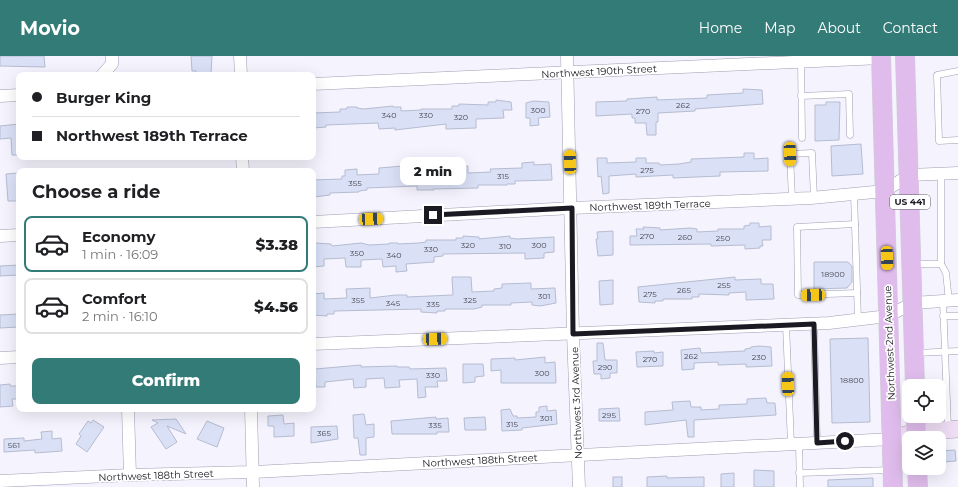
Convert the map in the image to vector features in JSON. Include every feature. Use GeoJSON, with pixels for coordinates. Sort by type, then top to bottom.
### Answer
{"type":"FeatureCollection","features":[{"type":"Feature","properties":{"kind":"main road","name":"US 441"},"geometry":{"type":"LineString","coordinates":[[905,56],[915,379]]}},
{"type":"Feature","properties":{"kind":"main road","name":"Northwest 2nd Avenue"},"geometry":{"type":"LineString","coordinates":[[882,57],[893,478]]}},
{"type":"Feature","properties":{"kind":"main road"},"geometry":{"type":"LineString","coordinates":[[917,475],[918,487]]}},
{"type":"Feature","properties":{"kind":"street"},"geometry":{"type":"LineString","coordinates":[[240,56],[241,72]]}},
{"type":"Feature","properties":{"kind":"street","name":"Northwest 3rd Avenue"},"geometry":{"type":"LineString","coordinates":[[567,56],[572,208],[573,334],[579,487]]}},
{"type":"Feature","properties":{"kind":"street","name":"Northwest 190th Street"},"geometry":{"type":"LineString","coordinates":[[316,84],[793,60],[882,57]]}},
{"type":"Feature","properties":{"kind":"street"},"geometry":{"type":"LineString","coordinates":[[104,72],[112,60]]}},
{"type":"Feature","properties":{"kind":"street"},"geometry":{"type":"LineString","coordinates":[[0,96],[16,95]]}},
{"type":"Feature","properties":{"kind":"street"},"geometry":{"type":"LineString","coordinates":[[909,175],[958,173]]}},
{"type":"Feature","properties":{"kind":"street","name":"Northwest 189th Terrace"},"geometry":{"type":"LineString","coordinates":[[316,222],[572,208],[814,198],[885,191],[909,175]]}},
{"type":"Feature","properties":{"kind":"street"},"geometry":{"type":"LineString","coordinates":[[0,236],[16,235]]}},
{"type":"Feature","properties":{"kind":"street"},"geometry":{"type":"LineString","coordinates":[[316,344],[814,324],[888,316],[913,303],[950,301]]}},
{"type":"Feature","properties":{"kind":"street"},"geometry":{"type":"LineString","coordinates":[[0,358],[16,357]]}},
{"type":"Feature","properties":{"kind":"street"},"geometry":{"type":"LineString","coordinates":[[128,412],[130,475]]}},
{"type":"Feature","properties":{"kind":"street"},"geometry":{"type":"LineString","coordinates":[[251,412],[253,487]]}},
{"type":"Feature","properties":{"kind":"street","name":"Northwest 188th Street"},"geometry":{"type":"LineString","coordinates":[[0,481],[130,475],[252,472],[892,439],[916,429],[953,429]]}},
{"type":"Feature","properties":{"kind":"lane"},"geometry":{"type":"LineString","coordinates":[[793,60],[801,96],[802,138]]}},
{"type":"Feature","properties":{"kind":"lane"},"geometry":{"type":"LineString","coordinates":[[958,71],[937,75],[939,141],[958,140]]}},
{"type":"Feature","properties":{"kind":"lane"},"geometry":{"type":"LineString","coordinates":[[801,96],[849,94],[850,135]]}},
{"type":"Feature","properties":{"kind":"lane"},"geometry":{"type":"LineString","coordinates":[[792,199],[790,154],[812,153],[814,198]]}},
{"type":"Feature","properties":{"kind":"lane"},"geometry":{"type":"LineString","coordinates":[[941,174],[941,264],[946,273],[950,301],[943,316],[953,429]]}},
{"type":"Feature","properties":{"kind":"lane"},"geometry":{"type":"LineString","coordinates":[[854,194],[858,320]]}},
{"type":"Feature","properties":{"kind":"lane"},"geometry":{"type":"LineString","coordinates":[[855,224],[797,227],[798,295],[857,293]]}},
{"type":"Feature","properties":{"kind":"lane"},"geometry":{"type":"LineString","coordinates":[[912,264],[941,264]]}},
{"type":"Feature","properties":{"kind":"lane"},"geometry":{"type":"LineString","coordinates":[[943,316],[958,316]]}},
{"type":"Feature","properties":{"kind":"lane"},"geometry":{"type":"LineString","coordinates":[[814,324],[817,443]]}},
{"type":"Feature","properties":{"kind":"lane"},"geometry":{"type":"LineString","coordinates":[[786,325],[795,444],[800,487]]}},
{"type":"Feature","properties":{"kind":"lane"},"geometry":{"type":"LineString","coordinates":[[914,353],[958,351]]}},
{"type":"Feature","properties":{"kind":"lane"},"geometry":{"type":"LineString","coordinates":[[799,473],[893,478]]}},
{"type":"Feature","properties":{"kind":"building"},"geometry":{"type":"Polygon","coordinates":[[[0,56],[44,56],[45,67],[0,66],[0,56]]]}},
{"type":"Feature","properties":{"kind":"building"},"geometry":{"type":"Polygon","coordinates":[[[191,56],[212,56],[211,72],[192,71],[191,56]]]}},
{"type":"Feature","properties":{"kind":"building"},"geometry":{"type":"Polygon","coordinates":[[[743,89],[762,90],[763,104],[658,113],[656,135],[647,135],[646,123],[635,123],[635,118],[632,118],[632,114],[596,116],[596,102],[627,101],[627,99],[657,97],[657,100],[707,98],[707,95],[743,93],[743,89]]]}},
{"type":"Feature","properties":{"kind":"building"},"geometry":{"type":"Polygon","coordinates":[[[496,100],[511,102],[512,110],[503,110],[504,118],[476,119],[476,128],[446,129],[446,124],[395,130],[395,128],[379,129],[378,123],[326,125],[326,127],[316,128],[316,113],[340,112],[340,109],[347,109],[347,107],[364,109],[393,106],[401,107],[401,111],[421,109],[452,109],[452,106],[459,106],[459,104],[488,105],[488,102],[496,102],[496,100]]]}},
{"type":"Feature","properties":{"kind":"building"},"geometry":{"type":"Polygon","coordinates":[[[533,101],[549,102],[550,117],[538,118],[539,125],[530,126],[530,118],[526,118],[526,103],[533,101]]]}},
{"type":"Feature","properties":{"kind":"building"},"geometry":{"type":"Polygon","coordinates":[[[826,102],[840,102],[839,140],[815,141],[815,105],[826,105],[826,102]]]}},
{"type":"Feature","properties":{"kind":"building"},"geometry":{"type":"Polygon","coordinates":[[[16,124],[16,155],[12,155],[11,138],[0,139],[0,126],[16,124]]]}},
{"type":"Feature","properties":{"kind":"building"},"geometry":{"type":"Polygon","coordinates":[[[861,144],[863,174],[832,176],[831,146],[861,144]]]}},
{"type":"Feature","properties":{"kind":"building"},"geometry":{"type":"Polygon","coordinates":[[[744,153],[754,153],[754,159],[768,158],[768,171],[720,172],[720,176],[673,178],[673,175],[636,177],[636,174],[609,176],[609,193],[603,194],[601,176],[598,177],[597,158],[607,158],[607,163],[636,162],[636,158],[646,158],[646,163],[659,163],[660,165],[691,162],[691,159],[744,157],[744,153]]]}},
{"type":"Feature","properties":{"kind":"building"},"geometry":{"type":"Polygon","coordinates":[[[534,162],[534,165],[551,164],[552,180],[515,181],[515,184],[507,185],[478,185],[478,188],[433,189],[434,190],[417,190],[417,186],[367,188],[367,190],[359,192],[330,193],[330,195],[316,197],[316,180],[342,179],[342,176],[345,176],[345,170],[357,169],[357,175],[379,174],[379,168],[403,166],[405,175],[454,172],[453,167],[468,166],[468,173],[491,172],[490,169],[522,168],[522,163],[534,162]]]}},
{"type":"Feature","properties":{"kind":"building"},"geometry":{"type":"Polygon","coordinates":[[[16,173],[16,201],[8,201],[6,174],[16,173]]]}},
{"type":"Feature","properties":{"kind":"building"},"geometry":{"type":"Polygon","coordinates":[[[750,223],[759,223],[759,227],[771,226],[771,240],[762,240],[763,246],[760,246],[760,248],[745,249],[745,245],[630,245],[630,236],[637,236],[636,229],[644,229],[643,227],[660,228],[660,230],[690,228],[697,229],[697,232],[718,231],[718,229],[744,229],[744,226],[750,225],[750,223]]]}},
{"type":"Feature","properties":{"kind":"building"},"geometry":{"type":"Polygon","coordinates":[[[613,231],[613,255],[598,256],[596,239],[598,239],[597,232],[613,231]]]}},
{"type":"Feature","properties":{"kind":"building"},"geometry":{"type":"Polygon","coordinates":[[[463,236],[479,237],[479,239],[510,236],[510,238],[517,239],[554,237],[554,252],[544,253],[544,258],[525,259],[525,253],[443,254],[443,256],[434,257],[434,262],[406,264],[407,271],[396,272],[396,266],[383,267],[382,259],[361,260],[361,267],[346,267],[345,258],[324,259],[324,266],[316,267],[316,243],[331,244],[332,246],[361,243],[369,245],[419,243],[426,242],[426,240],[456,240],[456,238],[463,238],[463,236]]]}},
{"type":"Feature","properties":{"kind":"building"},"geometry":{"type":"Polygon","coordinates":[[[814,262],[848,262],[852,266],[852,282],[847,288],[814,289],[814,262]]]}},
{"type":"Feature","properties":{"kind":"building"},"geometry":{"type":"Polygon","coordinates":[[[16,265],[16,275],[0,276],[0,266],[16,265]]]}},
{"type":"Feature","properties":{"kind":"building"},"geometry":{"type":"Polygon","coordinates":[[[452,277],[471,277],[472,292],[494,291],[494,289],[502,288],[502,284],[531,283],[531,289],[555,288],[556,303],[540,306],[532,305],[532,302],[511,303],[511,305],[482,305],[482,307],[474,309],[445,309],[445,311],[437,311],[437,313],[421,312],[421,309],[334,311],[334,314],[327,314],[327,316],[316,315],[316,294],[324,293],[324,299],[347,298],[346,289],[370,288],[370,298],[396,295],[407,295],[407,297],[453,295],[452,277]]]}},
{"type":"Feature","properties":{"kind":"building"},"geometry":{"type":"Polygon","coordinates":[[[735,277],[735,280],[761,279],[761,284],[773,284],[774,299],[746,300],[746,292],[729,293],[729,295],[699,294],[699,297],[692,297],[692,299],[663,299],[663,301],[655,301],[655,303],[639,302],[638,287],[735,277]]]}},
{"type":"Feature","properties":{"kind":"building"},"geometry":{"type":"Polygon","coordinates":[[[613,280],[613,304],[600,305],[599,281],[613,280]]]}},
{"type":"Feature","properties":{"kind":"building"},"geometry":{"type":"Polygon","coordinates":[[[16,314],[16,327],[0,328],[0,315],[16,314]]]}},
{"type":"Feature","properties":{"kind":"building"},"geometry":{"type":"Polygon","coordinates":[[[868,338],[870,422],[832,423],[830,339],[868,338]]]}},
{"type":"Feature","properties":{"kind":"building"},"geometry":{"type":"Polygon","coordinates":[[[597,343],[603,343],[605,360],[617,360],[617,373],[610,373],[610,378],[601,379],[601,374],[594,374],[593,361],[597,361],[597,343]]]}},
{"type":"Feature","properties":{"kind":"building"},"geometry":{"type":"Polygon","coordinates":[[[759,346],[771,347],[772,366],[746,367],[746,364],[718,365],[718,362],[694,363],[694,369],[682,370],[681,350],[700,348],[701,353],[745,351],[745,349],[759,346]]]}},
{"type":"Feature","properties":{"kind":"building"},"geometry":{"type":"Polygon","coordinates":[[[654,351],[654,353],[663,352],[663,366],[637,367],[636,352],[654,351]]]}},
{"type":"Feature","properties":{"kind":"building"},"geometry":{"type":"Polygon","coordinates":[[[545,357],[545,363],[555,362],[556,383],[501,383],[501,370],[491,371],[491,359],[515,358],[515,360],[545,357]]]}},
{"type":"Feature","properties":{"kind":"building"},"geometry":{"type":"Polygon","coordinates":[[[463,364],[483,364],[484,376],[475,377],[475,382],[463,383],[463,364]]]}},
{"type":"Feature","properties":{"kind":"building"},"geometry":{"type":"Polygon","coordinates":[[[361,365],[361,367],[397,366],[409,367],[410,369],[446,368],[447,381],[437,381],[438,387],[425,387],[426,397],[418,398],[417,379],[399,380],[400,387],[385,388],[384,378],[366,379],[366,387],[354,388],[353,379],[325,382],[325,387],[316,387],[316,369],[361,365]]]}},
{"type":"Feature","properties":{"kind":"building"},"geometry":{"type":"Polygon","coordinates":[[[10,384],[10,386],[16,386],[16,399],[12,399],[13,406],[0,407],[0,385],[10,384]]]}},
{"type":"Feature","properties":{"kind":"building"},"geometry":{"type":"Polygon","coordinates":[[[766,398],[767,403],[775,403],[776,415],[694,420],[694,437],[688,437],[686,420],[645,425],[645,412],[673,410],[672,402],[690,401],[691,407],[701,407],[701,410],[719,409],[719,405],[747,404],[747,399],[766,398]]]}},
{"type":"Feature","properties":{"kind":"building"},"geometry":{"type":"Polygon","coordinates":[[[547,406],[547,411],[556,410],[557,424],[522,428],[522,430],[502,431],[501,410],[510,409],[513,416],[517,416],[517,418],[536,417],[536,412],[539,412],[539,407],[547,406]]]}},
{"type":"Feature","properties":{"kind":"building"},"geometry":{"type":"Polygon","coordinates":[[[619,408],[620,421],[599,421],[599,409],[619,408]]]}},
{"type":"Feature","properties":{"kind":"building"},"geometry":{"type":"Polygon","coordinates":[[[364,414],[366,425],[374,424],[374,437],[366,438],[366,455],[360,455],[358,438],[354,438],[353,415],[364,414]]]}},
{"type":"Feature","properties":{"kind":"building"},"geometry":{"type":"Polygon","coordinates":[[[283,415],[284,424],[294,423],[294,436],[274,437],[274,426],[268,426],[268,416],[283,415]]]}},
{"type":"Feature","properties":{"kind":"building"},"geometry":{"type":"Polygon","coordinates":[[[436,417],[436,419],[448,418],[449,432],[437,432],[437,434],[392,434],[391,421],[436,417]]]}},
{"type":"Feature","properties":{"kind":"building"},"geometry":{"type":"Polygon","coordinates":[[[485,417],[486,430],[465,430],[464,418],[485,417]]]}},
{"type":"Feature","properties":{"kind":"building"},"geometry":{"type":"Polygon","coordinates":[[[176,419],[186,434],[167,426],[177,442],[166,449],[151,427],[158,423],[152,420],[176,419]]]}},
{"type":"Feature","properties":{"kind":"building"},"geometry":{"type":"Polygon","coordinates":[[[93,420],[104,427],[87,452],[76,444],[81,436],[79,434],[88,421],[91,423],[93,420]]]}},
{"type":"Feature","properties":{"kind":"building"},"geometry":{"type":"Polygon","coordinates":[[[207,421],[224,428],[217,447],[197,439],[207,421]]]}},
{"type":"Feature","properties":{"kind":"building"},"geometry":{"type":"Polygon","coordinates":[[[337,426],[338,439],[311,443],[311,427],[337,426]]]}},
{"type":"Feature","properties":{"kind":"building"},"geometry":{"type":"Polygon","coordinates":[[[52,431],[52,439],[61,438],[62,451],[35,453],[35,450],[4,452],[4,439],[24,438],[24,441],[42,439],[41,432],[52,431]]]}},
{"type":"Feature","properties":{"kind":"building"},"geometry":{"type":"Polygon","coordinates":[[[955,450],[956,461],[946,462],[946,451],[955,450]]]}},
{"type":"Feature","properties":{"kind":"building"},"geometry":{"type":"Polygon","coordinates":[[[754,470],[774,471],[774,487],[754,487],[754,470]]]}},
{"type":"Feature","properties":{"kind":"building"},"geometry":{"type":"Polygon","coordinates":[[[734,473],[734,487],[721,487],[721,474],[734,473]]]}},
{"type":"Feature","properties":{"kind":"building"},"geometry":{"type":"Polygon","coordinates":[[[667,476],[667,478],[704,477],[704,487],[647,487],[647,477],[667,476]]]}},
{"type":"Feature","properties":{"kind":"building"},"geometry":{"type":"Polygon","coordinates":[[[613,477],[622,477],[622,487],[613,487],[613,477]]]}},
{"type":"Feature","properties":{"kind":"building"},"geometry":{"type":"Polygon","coordinates":[[[873,478],[873,487],[828,487],[828,480],[873,478]]]}},
{"type":"Feature","properties":{"kind":"route"},"geometry":{"type":"LineString","coordinates":[[433,215],[572,208],[573,334],[814,324],[817,443],[845,441]]}}]}
